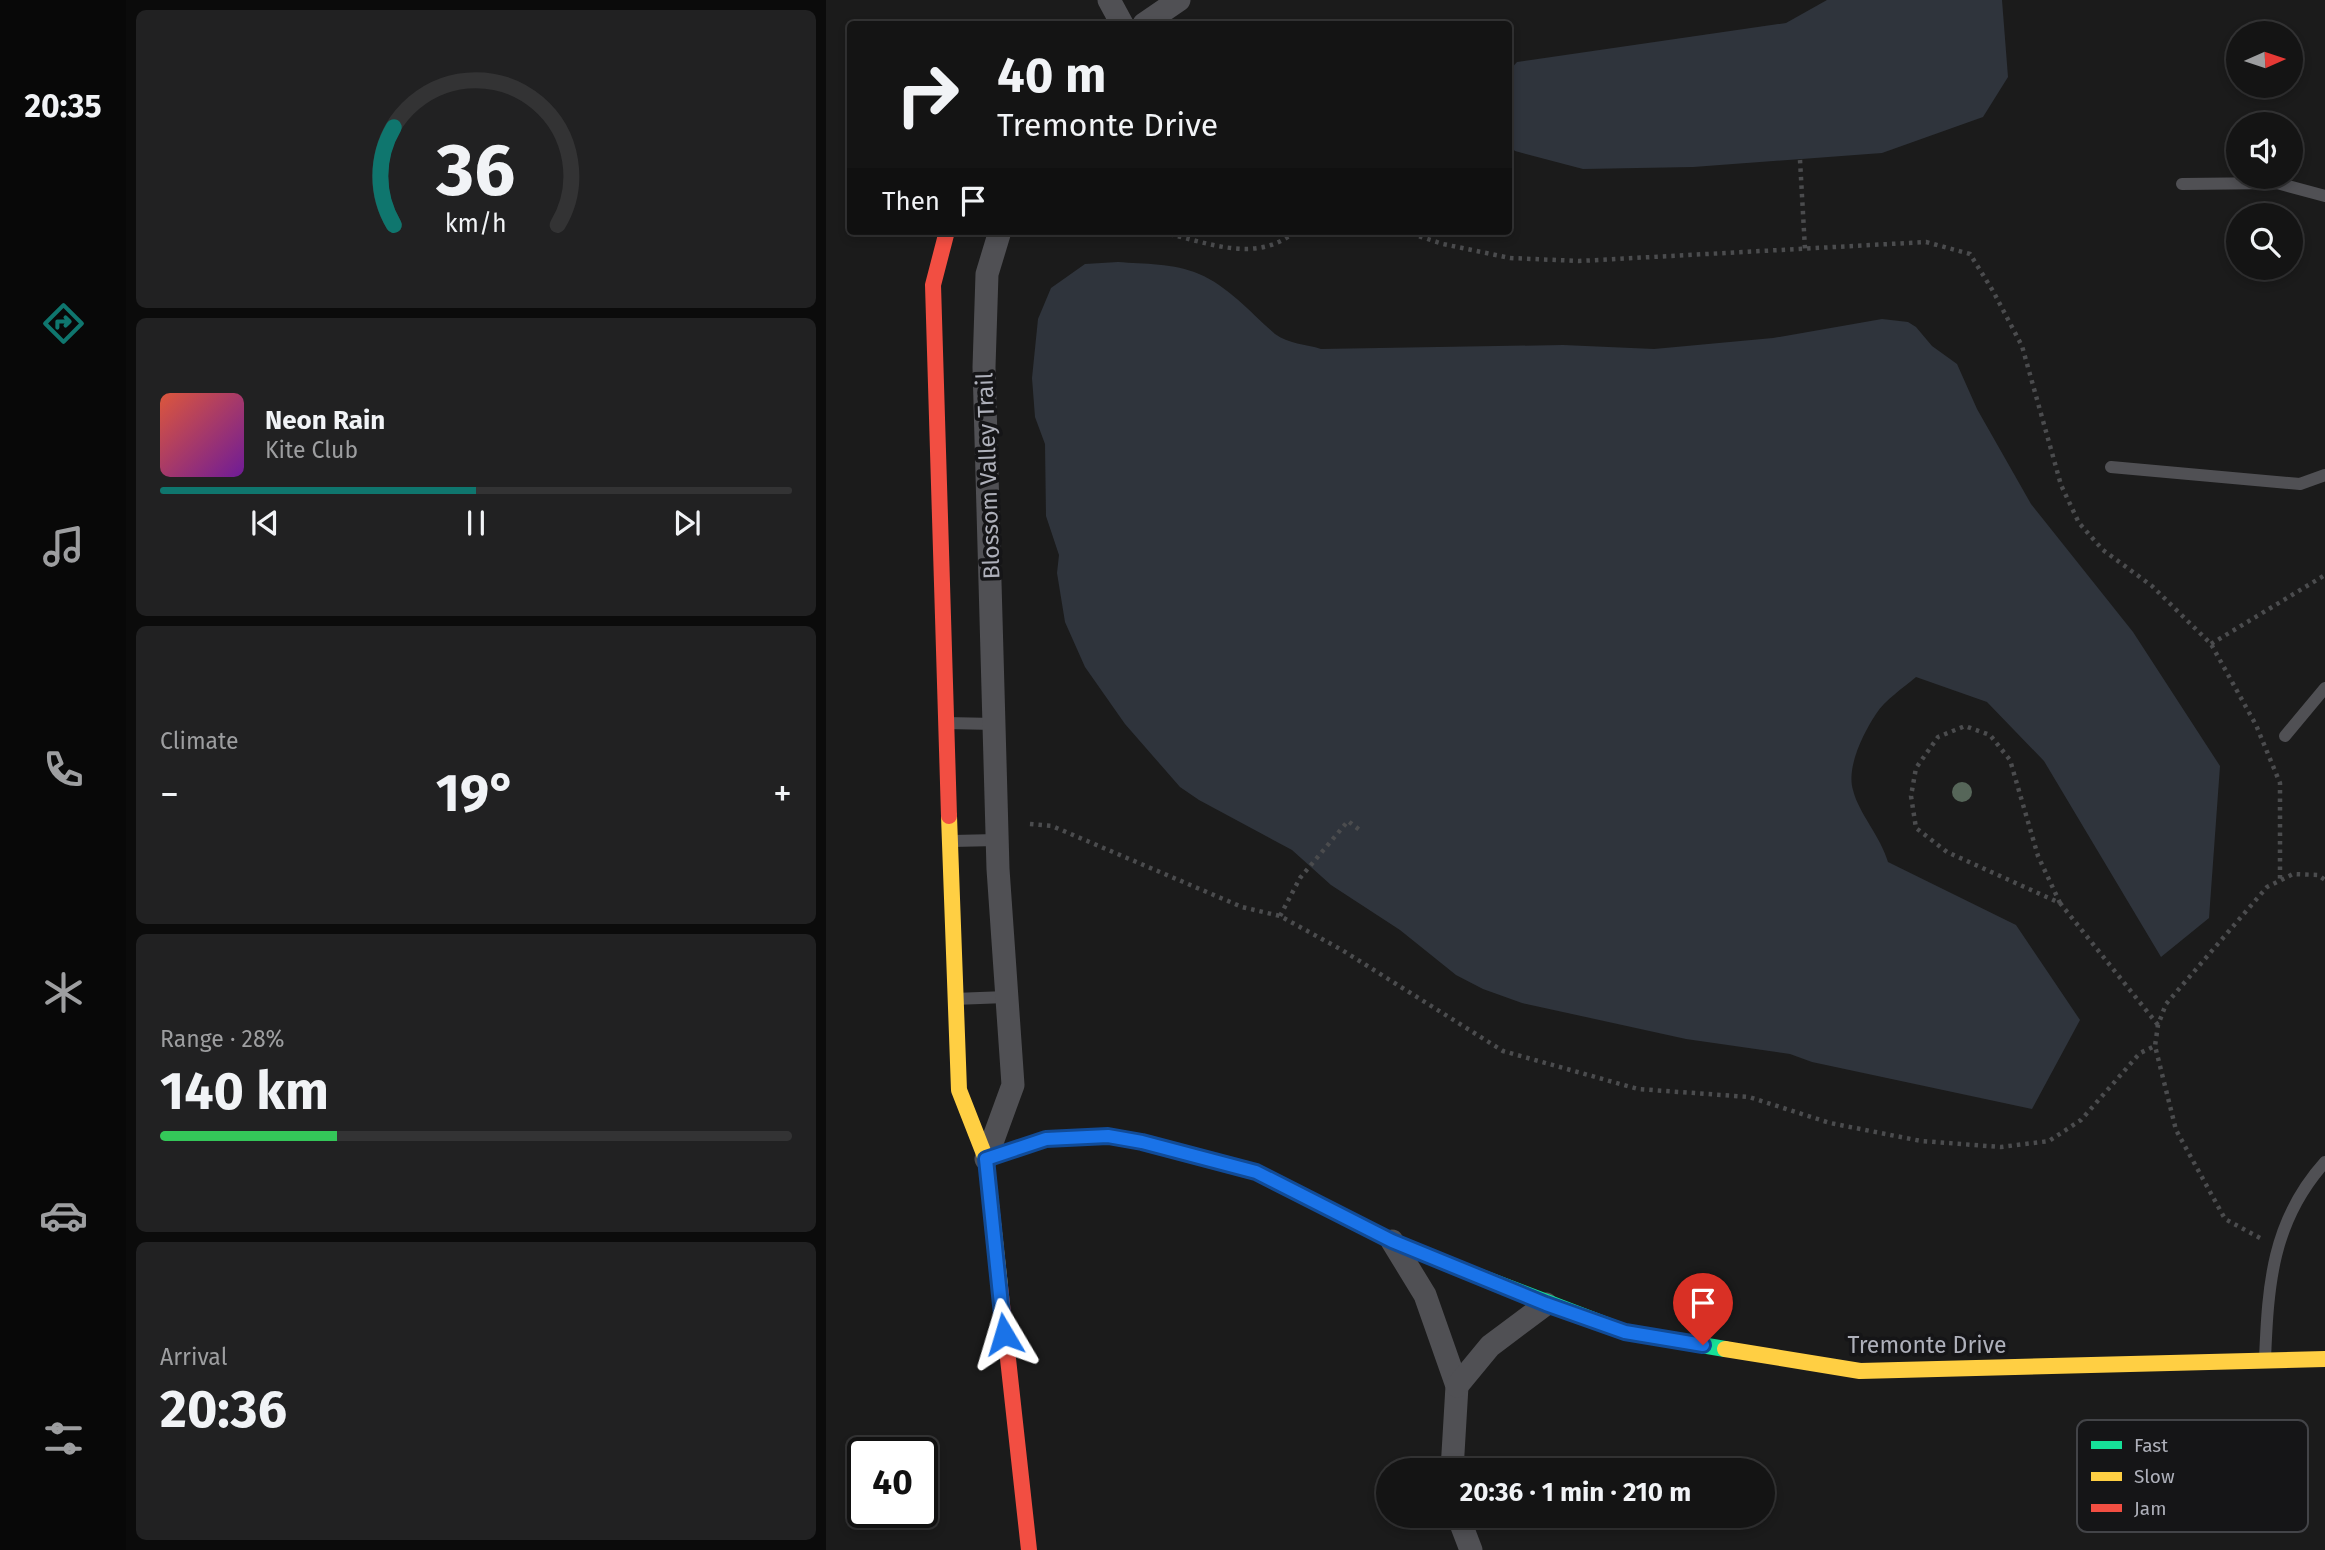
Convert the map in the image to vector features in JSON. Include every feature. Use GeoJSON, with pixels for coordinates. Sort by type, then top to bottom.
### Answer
{"type":"FeatureCollection","features":[{"type":"Feature","properties":{"kind":"street"},"geometry":{"type":"LineString","coordinates":[[1109,0],[1120,21]]}},
{"type":"Feature","properties":{"kind":"street"},"geometry":{"type":"LineString","coordinates":[[1148,21],[1179,0]]}},
{"type":"Feature","properties":{"kind":"street","name":"Blossom Valley Trail"},"geometry":{"type":"LineString","coordinates":[[946,235],[933,285],[959,1090],[986,1159],[1030,1550]]}},
{"type":"Feature","properties":{"kind":"street","name":"Blossom Valley Trail"},"geometry":{"type":"LineString","coordinates":[[986,1159],[1013,1085],[997,840],[984,367],[987,274],[999,235]]}},
{"type":"Feature","properties":{"kind":"street","name":"Tremonte Drive"},"geometry":{"type":"LineString","coordinates":[[986,1159],[1046,1139],[1108,1136],[1142,1142],[1256,1172],[1392,1241],[1546,1304],[1625,1332],[1860,1371],[2325,1359]]}},
{"type":"Feature","properties":{"kind":"street"},"geometry":{"type":"LineString","coordinates":[[1392,1241],[1425,1295],[1457,1386],[1453,1458]]}},
{"type":"Feature","properties":{"kind":"street"},"geometry":{"type":"LineString","coordinates":[[1457,1386],[1490,1346],[1546,1304]]}},
{"type":"Feature","properties":{"kind":"street"},"geometry":{"type":"LineString","coordinates":[[1463,1528],[1471,1550]]}},
{"type":"Feature","properties":{"kind":"lane"},"geometry":{"type":"LineString","coordinates":[[2182,184],[2277,183],[2325,196]]}},
{"type":"Feature","properties":{"kind":"lane"},"geometry":{"type":"LineString","coordinates":[[2111,467],[2300,484],[2325,475]]}},
{"type":"Feature","properties":{"kind":"lane"},"geometry":{"type":"LineString","coordinates":[[2284,736],[2325,688]]}},
{"type":"Feature","properties":{"kind":"lane"},"geometry":{"type":"LineString","coordinates":[[946,723],[995,724]]}},
{"type":"Feature","properties":{"kind":"lane"},"geometry":{"type":"LineString","coordinates":[[949,841],[997,840]]}},
{"type":"Feature","properties":{"kind":"lane"},"geometry":{"type":"LineString","coordinates":[[954,999],[1006,997]]}},
{"type":"Feature","properties":{"kind":"lane"},"geometry":{"type":"LineString","coordinates":[[2265,1361],[2267,1307],[2277,1245],[2303,1186],[2325,1162]]}},
{"type":"Feature","properties":{"kind":"path"},"geometry":{"type":"LineString","coordinates":[[1800,160],[1805,249]]}},
{"type":"Feature","properties":{"kind":"path"},"geometry":{"type":"LineString","coordinates":[[1174,235],[1255,250],[1272,247],[1291,235]]}},
{"type":"Feature","properties":{"kind":"path"},"geometry":{"type":"LineString","coordinates":[[1415,235],[1443,244],[1510,258],[1579,261],[1926,242],[1970,254],[2022,346],[2061,485],[2079,523],[2104,551],[2152,586],[2211,645],[2256,725],[2280,783],[2280,881]]}},
{"type":"Feature","properties":{"kind":"path"},"geometry":{"type":"LineString","coordinates":[[2211,645],[2325,575]]}},
{"type":"Feature","properties":{"kind":"path"},"geometry":{"type":"LineString","coordinates":[[2060,903],[1947,852],[1916,828],[1911,796],[1916,768],[1938,737],[1965,726],[1990,735],[2010,760],[2038,856],[2060,903],[2158,1025]]}},
{"type":"Feature","properties":{"kind":"path"},"geometry":{"type":"LineString","coordinates":[[1280,916],[1300,878],[1348,821],[1361,831]]}},
{"type":"Feature","properties":{"kind":"path"},"geometry":{"type":"LineString","coordinates":[[1030,824],[1052,826],[1242,907],[1280,916],[1342,950],[1503,1051],[1638,1089],[1749,1097],[1830,1123],[1922,1141],[2001,1147],[2049,1141],[2081,1120],[2140,1053],[2155,1046]]}},
{"type":"Feature","properties":{"kind":"path"},"geometry":{"type":"LineString","coordinates":[[2277,1245],[2239,1230],[2225,1219],[2176,1130],[2155,1046],[2158,1025],[2166,1004],[2267,887],[2293,874],[2318,875],[2325,880]]}},
{"type":"Feature","properties":{"kind":"shaded area"},"geometry":{"type":"Polygon","coordinates":[[[1827,0],[2002,0],[2008,77],[1983,117],[1882,153],[1693,167],[1583,169],[1512,148],[1512,68],[1517,62],[1786,23],[1827,0]]]}},
{"type":"Feature","properties":{"kind":"shaded area"},"geometry":{"type":"Polygon","coordinates":[[[1118,262],[1169,266],[1199,274],[1230,293],[1275,334],[1291,342],[1321,349],[1563,345],[1654,349],[1773,338],[1882,319],[1908,322],[1916,327],[1932,346],[1957,364],[1977,409],[2031,504],[2133,632],[2220,766],[2209,918],[2161,957],[2044,761],[1987,702],[1916,677],[1884,704],[1866,730],[1854,761],[1851,781],[1853,790],[1888,862],[2016,925],[2080,1020],[2032,1109],[1812,1062],[1790,1054],[1686,1039],[1522,1003],[1483,989],[1456,975],[1400,930],[1331,885],[1292,850],[1180,787],[1125,724],[1085,667],[1065,622],[1057,573],[1059,555],[1046,516],[1045,444],[1035,417],[1032,378],[1038,319],[1051,288],[1085,264],[1118,262]]]}},
{"type":"Feature","properties":{"kind":"traffic: fast"},"geometry":{"type":"LineString","coordinates":[[1468,1272],[1625,1332],[1725,1349]]}},
{"type":"Feature","properties":{"kind":"traffic: slow"},"geometry":{"type":"LineString","coordinates":[[949,816],[959,1090],[986,1159],[1000,1286]]}},
{"type":"Feature","properties":{"kind":"traffic: slow"},"geometry":{"type":"LineString","coordinates":[[1725,1349],[1860,1371],[2325,1359]]}},
{"type":"Feature","properties":{"kind":"traffic: jam"},"geometry":{"type":"LineString","coordinates":[[946,235],[933,285],[949,816]]}},
{"type":"Feature","properties":{"kind":"traffic: jam"},"geometry":{"type":"LineString","coordinates":[[986,1159],[1046,1139],[1108,1136],[1142,1142],[1256,1172],[1392,1241],[1468,1272]]}},
{"type":"Feature","properties":{"kind":"traffic: jam"},"geometry":{"type":"LineString","coordinates":[[1000,1286],[1029,1550]]}},
{"type":"Feature","properties":{"kind":"route"},"geometry":{"type":"LineString","coordinates":[[1004,1334],[986,1159],[1046,1139],[1108,1136],[1142,1142],[1256,1172],[1392,1241],[1546,1304],[1625,1332],[1703,1345]]}}]}
